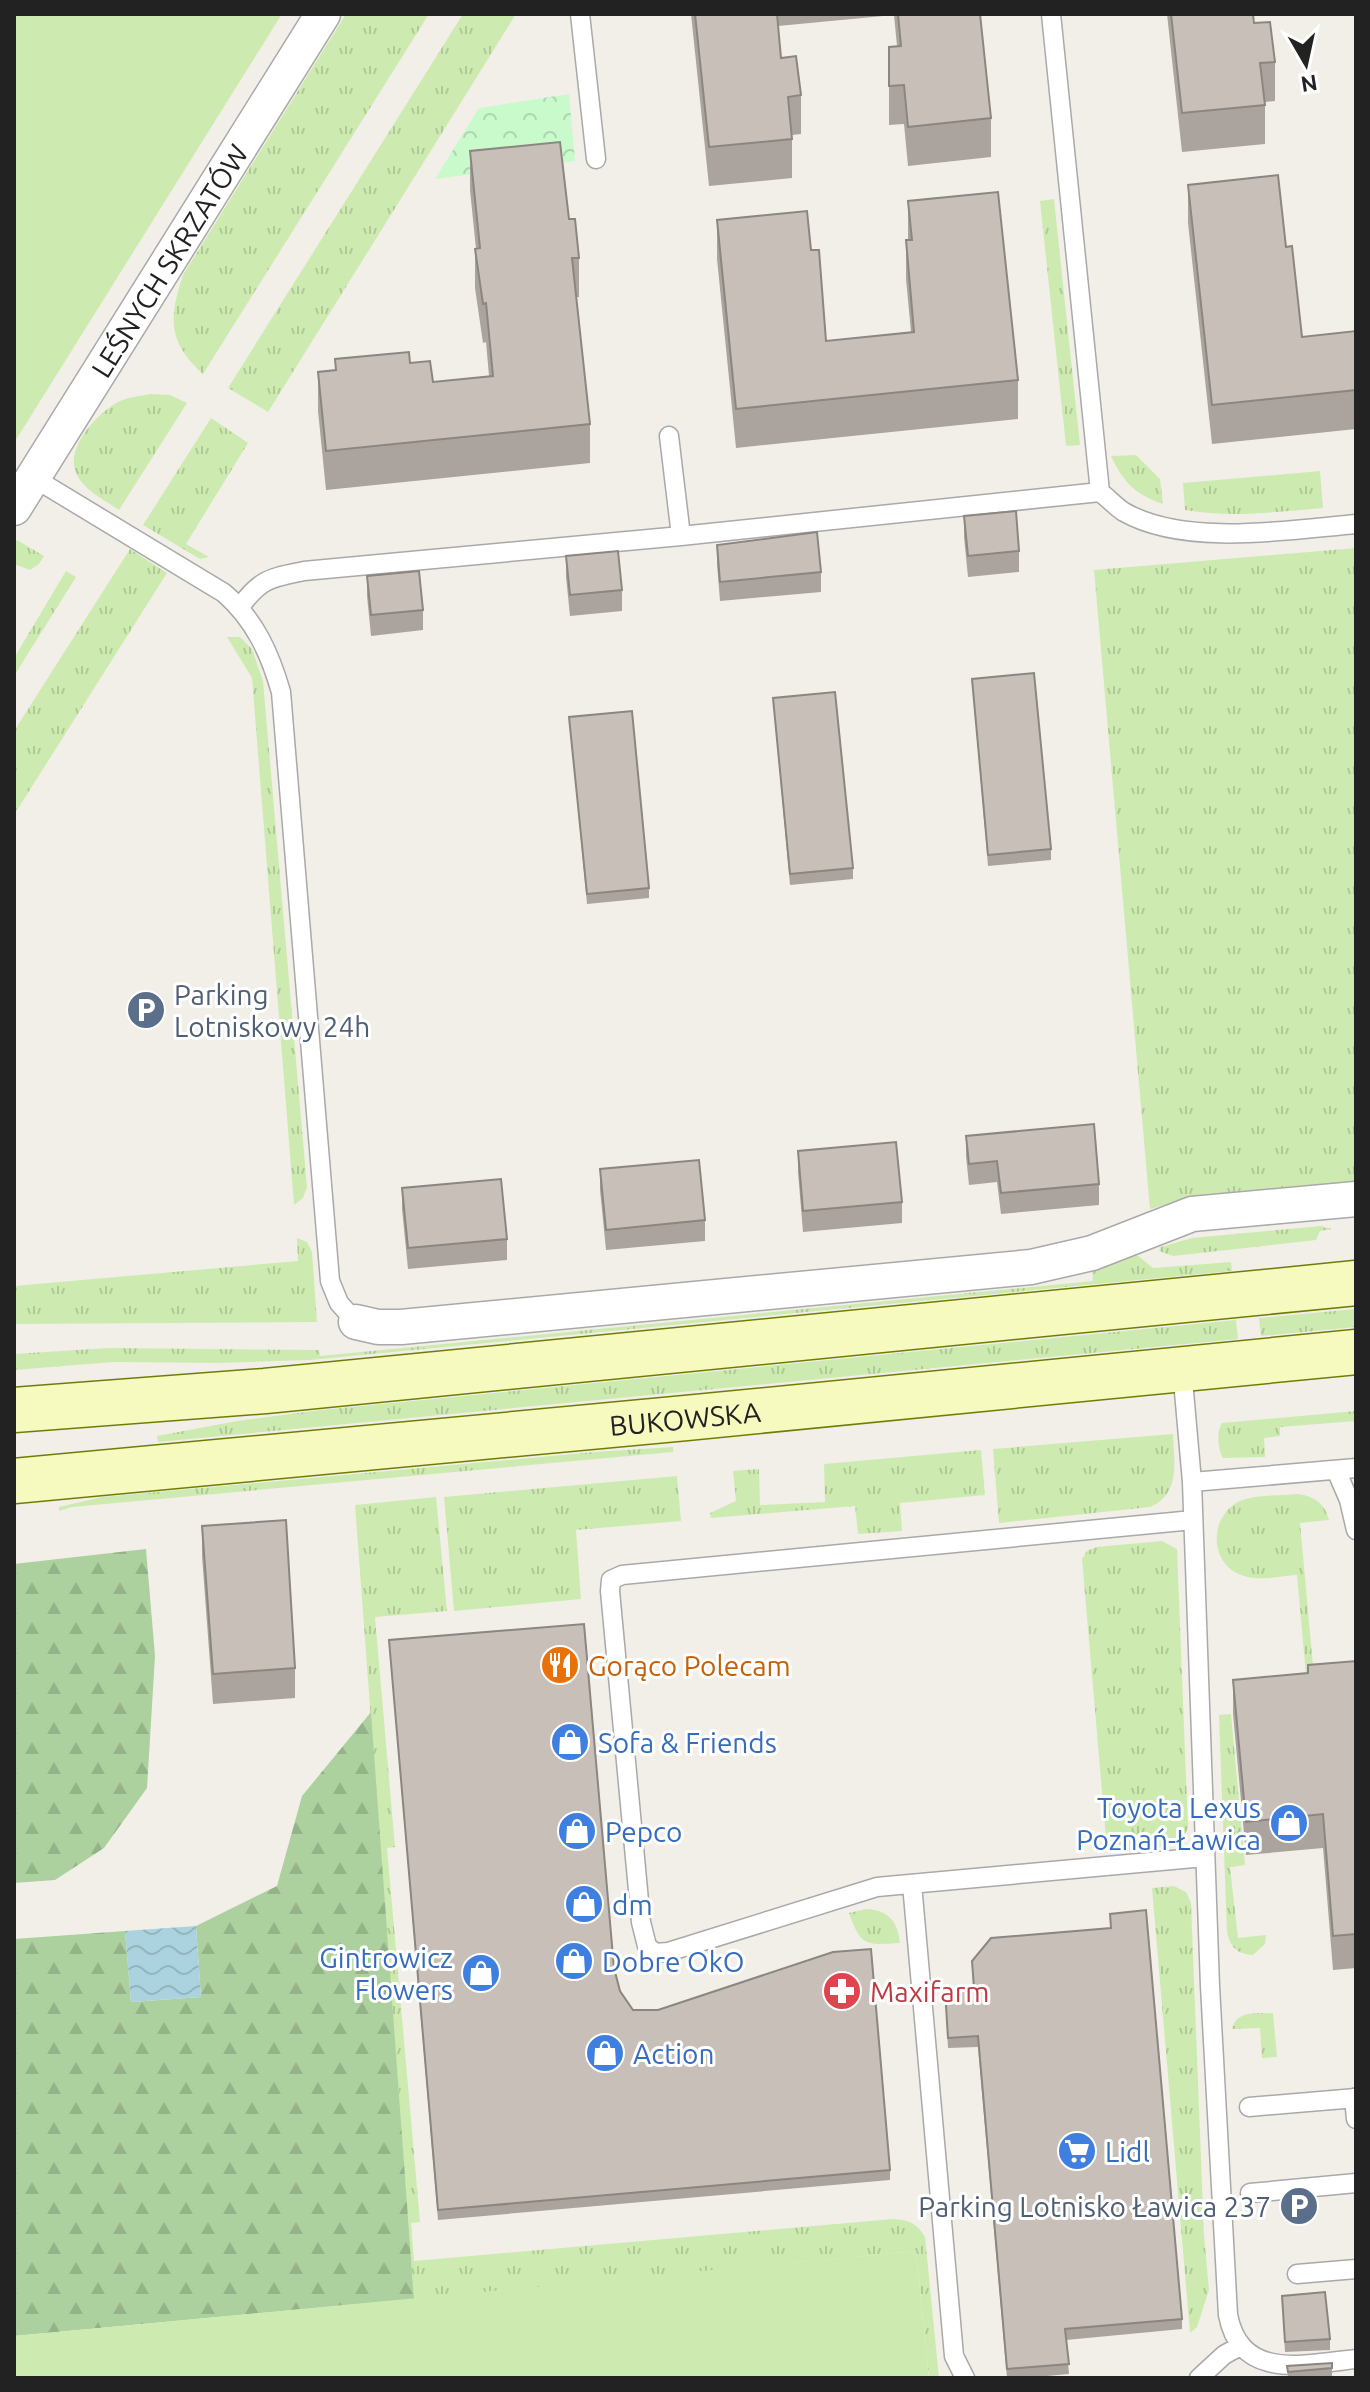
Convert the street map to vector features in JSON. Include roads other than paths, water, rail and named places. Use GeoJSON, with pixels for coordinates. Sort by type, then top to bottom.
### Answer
{"type":"FeatureCollection","features":[{"type":"Feature","properties":{"kind":"main road"},"geometry":{"type":"LineString","coordinates":[[14,1410],[265,1391],[1356,1283]]}},
{"type":"Feature","properties":{"kind":"main road","name":"BUKOWSKA"},"geometry":{"type":"LineString","coordinates":[[14,1481],[1356,1352]]}},
{"type":"Feature","properties":{"kind":"street","name":"LEŚNYCH SKRZATÓW"},"geometry":{"type":"LineString","coordinates":[[14,508],[323,14]]}},
{"type":"Feature","properties":{"kind":"street"},"geometry":{"type":"LineString","coordinates":[[356,1322],[378,1327],[401,1327],[1031,1267],[1092,1253],[1192,1214],[1356,1199]]}},
{"type":"Feature","properties":{"kind":"lane"},"geometry":{"type":"LineString","coordinates":[[580,14],[596,159]]}},
{"type":"Feature","properties":{"kind":"lane"},"geometry":{"type":"LineString","coordinates":[[1051,14],[1100,492],[1123,511],[1152,523],[1190,530],[1236,534],[1356,524]]}},
{"type":"Feature","properties":{"kind":"lane"},"geometry":{"type":"LineString","coordinates":[[669,436],[681,536]]}},
{"type":"Feature","properties":{"kind":"lane"},"geometry":{"type":"LineString","coordinates":[[34,478],[224,593],[240,607],[258,633],[272,662],[281,692],[330,1281],[339,1303],[356,1322]]}},
{"type":"Feature","properties":{"kind":"lane"},"geometry":{"type":"LineString","coordinates":[[240,607],[251,591],[270,578],[304,571],[681,536],[1100,492]]}},
{"type":"Feature","properties":{"kind":"lane"},"geometry":{"type":"LineString","coordinates":[[1182,1369],[1192,1482],[1205,1857],[1231,2332],[1240,2346],[1253,2357],[1280,2366],[1356,2359]]}},
{"type":"Feature","properties":{"kind":"lane"},"geometry":{"type":"LineString","coordinates":[[1192,1482],[1356,1468]]}},
{"type":"Feature","properties":{"kind":"lane"},"geometry":{"type":"LineString","coordinates":[[1336,1470],[1349,1500],[1356,1530]]}},
{"type":"Feature","properties":{"kind":"lane"},"geometry":{"type":"LineString","coordinates":[[1193,1520],[622,1575],[611,1580],[641,1922],[647,1946],[655,1953],[668,1952],[877,1887],[1205,1857]]}},
{"type":"Feature","properties":{"kind":"lane"},"geometry":{"type":"LineString","coordinates":[[912,1884],[954,2356],[965,2378]]}},
{"type":"Feature","properties":{"kind":"lane"},"geometry":{"type":"LineString","coordinates":[[1249,2107],[1355,2098],[1356,2119]]}},
{"type":"Feature","properties":{"kind":"lane"},"geometry":{"type":"LineString","coordinates":[[1250,2193],[1356,2183]]}},
{"type":"Feature","properties":{"kind":"lane"},"geometry":{"type":"LineString","coordinates":[[1297,2274],[1356,2269]]}},
{"type":"Feature","properties":{"kind":"lane"},"geometry":{"type":"LineString","coordinates":[[1199,2378],[1224,2355],[1240,2346]]}},
{"type":"Feature","properties":{"kind":"water"},"geometry":{"type":"Polygon","coordinates":[[[196,1926],[201,1997],[131,2002],[125,1931],[196,1926]]]}},
{"type":"Feature","properties":{"kind":"place","name":"Parking Lotniskowy 24h"},"geometry":{"type":"Point","coordinates":[146,1010]}},
{"type":"Feature","properties":{"kind":"place","name":"Gorąco Polecam"},"geometry":{"type":"Point","coordinates":[560,1665]}},
{"type":"Feature","properties":{"kind":"place","name":"Sofa & Friends"},"geometry":{"type":"Point","coordinates":[570,1742]}},
{"type":"Feature","properties":{"kind":"place","name":"Toyota Lexus Poznań-Ławica"},"geometry":{"type":"Point","coordinates":[1289,1823]}},
{"type":"Feature","properties":{"kind":"place","name":"Pepco"},"geometry":{"type":"Point","coordinates":[577,1831]}},
{"type":"Feature","properties":{"kind":"place","name":"dm"},"geometry":{"type":"Point","coordinates":[584,1904]}},
{"type":"Feature","properties":{"kind":"place","name":"Dobre OkO"},"geometry":{"type":"Point","coordinates":[574,1961]}},
{"type":"Feature","properties":{"kind":"place","name":"Gintrowicz Flowers"},"geometry":{"type":"Point","coordinates":[481,1973]}},
{"type":"Feature","properties":{"kind":"place","name":"Maxifarm"},"geometry":{"type":"Point","coordinates":[842,1991]}},
{"type":"Feature","properties":{"kind":"place","name":"Action"},"geometry":{"type":"Point","coordinates":[605,2053]}},
{"type":"Feature","properties":{"kind":"place","name":"Lidl"},"geometry":{"type":"Point","coordinates":[1077,2151]}},
{"type":"Feature","properties":{"kind":"place","name":"Parking Lotnisko Ławica 237"},"geometry":{"type":"Point","coordinates":[1299,2206]}}]}
